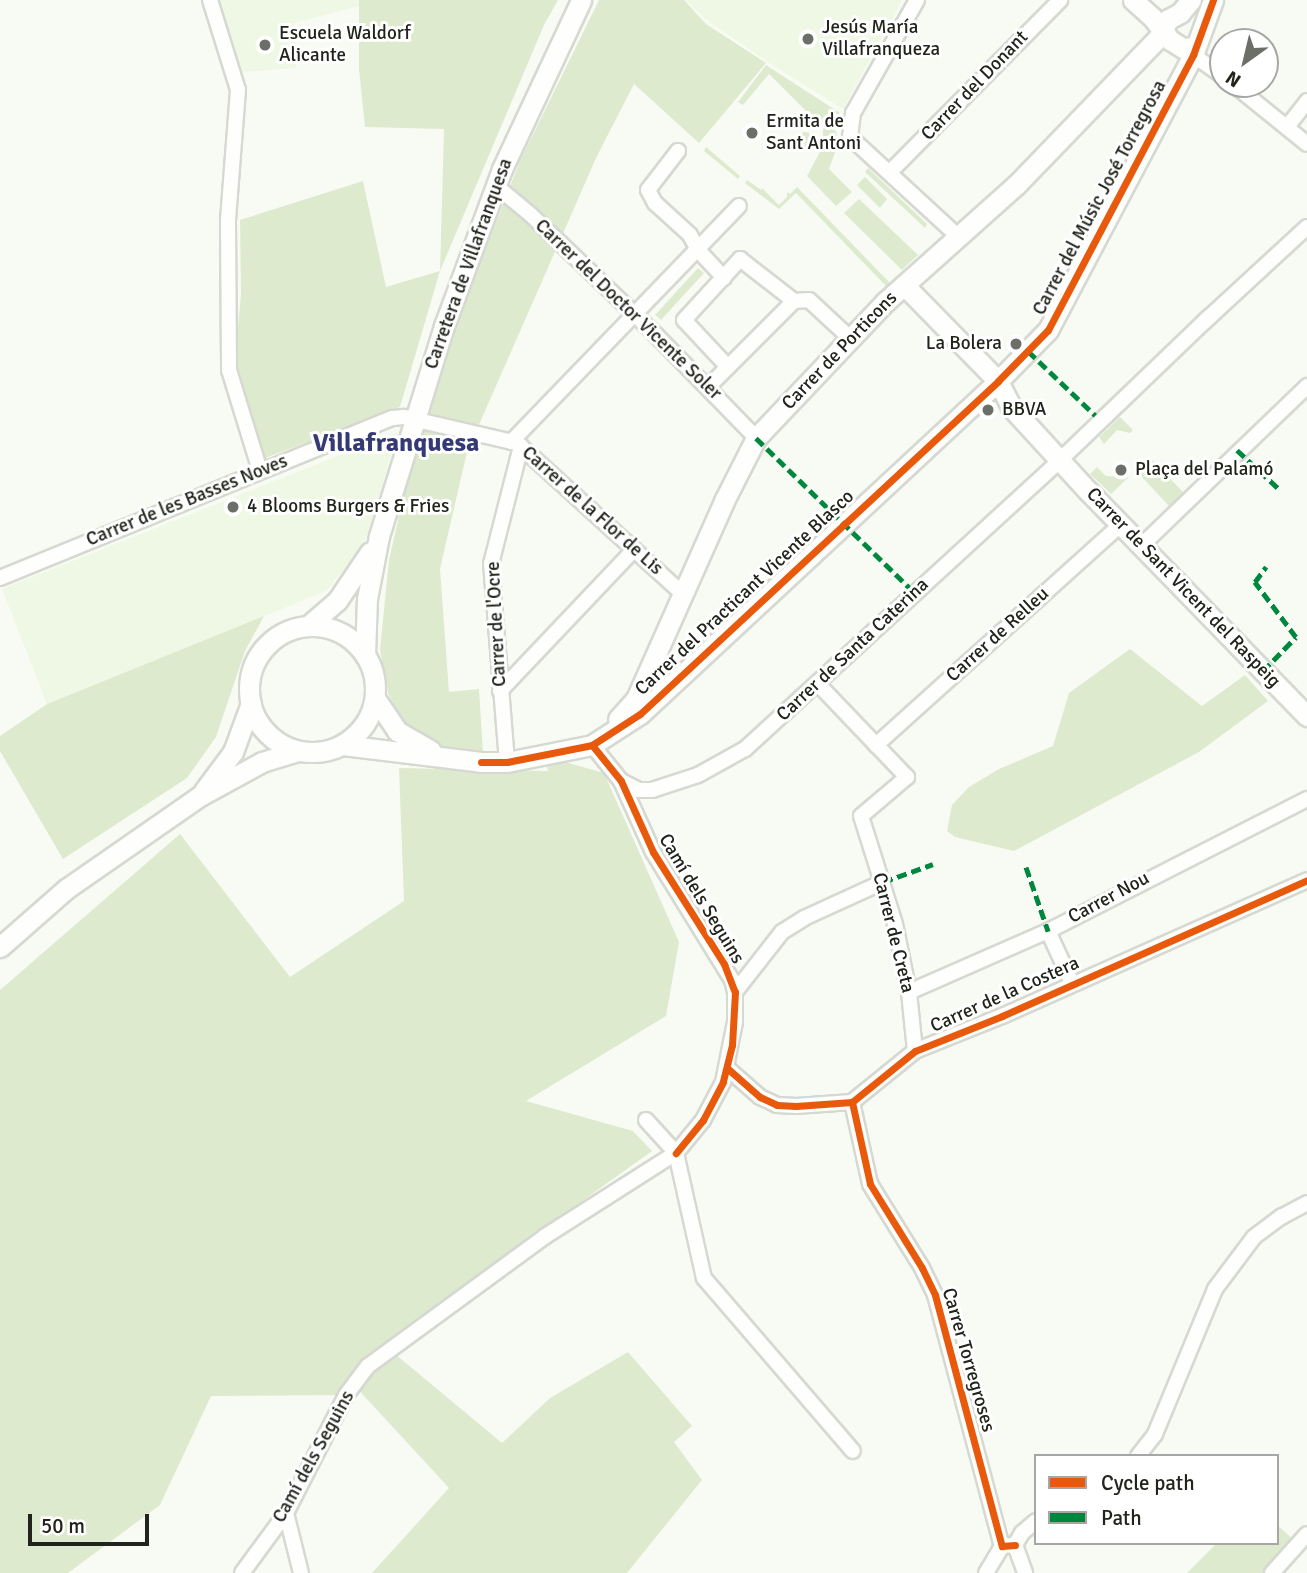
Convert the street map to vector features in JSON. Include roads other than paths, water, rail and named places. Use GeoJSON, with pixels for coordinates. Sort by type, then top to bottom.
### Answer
{"type":"FeatureCollection","features":[{"type":"Feature","properties":{"kind":"street"},"geometry":{"type":"LineString","coordinates":[[209,0],[239,90],[228,221],[229,370],[260,471]]}},
{"type":"Feature","properties":{"kind":"street","name":"Carretera de Villafranquesa"},"geometry":{"type":"LineString","coordinates":[[365,655],[367,599],[379,536],[414,417],[458,285],[496,186],[581,0]]}},
{"type":"Feature","properties":{"kind":"street"},"geometry":{"type":"LineString","coordinates":[[917,0],[853,113],[849,129],[854,144],[890,172],[960,238]]}},
{"type":"Feature","properties":{"kind":"street","name":"Carrer del Donant"},"geometry":{"type":"LineString","coordinates":[[890,172],[1060,0]]}},
{"type":"Feature","properties":{"kind":"street"},"geometry":{"type":"LineString","coordinates":[[1133,0],[1170,17],[1196,22],[1200,28]]}},
{"type":"Feature","properties":{"kind":"street"},"geometry":{"type":"LineString","coordinates":[[1200,28],[1213,0]]}},
{"type":"Feature","properties":{"kind":"street"},"geometry":{"type":"LineString","coordinates":[[1170,17],[1183,48],[1194,51],[1209,64]]}},
{"type":"Feature","properties":{"kind":"street","name":"Carrer de Porticons"},"geometry":{"type":"LineString","coordinates":[[599,739],[636,699],[682,593],[756,438],[849,338],[904,285],[960,238],[1075,126],[1170,17]]}},
{"type":"Feature","properties":{"kind":"street","name":"Carrer del Músic José Torregrosa"},"geometry":{"type":"LineString","coordinates":[[998,381],[1058,315],[1194,51],[1200,28]]}},
{"type":"Feature","properties":{"kind":"street"},"geometry":{"type":"LineString","coordinates":[[1251,98],[1307,144]]}},
{"type":"Feature","properties":{"kind":"street"},"geometry":{"type":"LineString","coordinates":[[1287,127],[1307,101]]}},
{"type":"Feature","properties":{"kind":"street"},"geometry":{"type":"LineString","coordinates":[[678,151],[648,190],[655,203],[690,235],[698,250],[724,278]]}},
{"type":"Feature","properties":{"kind":"street","name":"Carrer del Doctor Vicente Soler"},"geometry":{"type":"LineString","coordinates":[[496,186],[531,215],[634,314],[756,438]]}},
{"type":"Feature","properties":{"kind":"street","name":"Carrer de l'Ocre"},"geometry":{"type":"LineString","coordinates":[[507,762],[491,564],[516,444],[690,254],[698,250],[739,206]]}},
{"type":"Feature","properties":{"kind":"street","name":"Carrer de Santa Caterina"},"geometry":{"type":"LineString","coordinates":[[652,790],[698,775],[745,749],[1060,460],[1307,227]]}},
{"type":"Feature","properties":{"kind":"street"},"geometry":{"type":"LineString","coordinates":[[728,367],[684,320],[740,259],[794,301]]}},
{"type":"Feature","properties":{"kind":"street","name":"Carrer de Sant Vicent del Raspeig"},"geometry":{"type":"LineString","coordinates":[[904,285],[998,381],[1005,400],[1120,525],[1307,716]]}},
{"type":"Feature","properties":{"kind":"street"},"geometry":{"type":"LineString","coordinates":[[708,387],[794,301],[809,300],[849,338]]}},
{"type":"Feature","properties":{"kind":"street","name":"Carrer del Practicant Vicente Blasco"},"geometry":{"type":"LineString","coordinates":[[343,745],[481,762],[507,762],[599,739],[640,714],[998,381]]}},
{"type":"Feature","properties":{"kind":"street"},"geometry":{"type":"LineString","coordinates":[[1141,546],[1307,386]]}},
{"type":"Feature","properties":{"kind":"street","name":"Carrer de les Basses Noves"},"geometry":{"type":"LineString","coordinates":[[0,578],[393,418],[414,417]]}},
{"type":"Feature","properties":{"kind":"street","name":"Carrer de la Flor de Lis"},"geometry":{"type":"LineString","coordinates":[[414,417],[516,444],[682,593]]}},
{"type":"Feature","properties":{"kind":"street","name":"Carrer de Relleu"},"geometry":{"type":"LineString","coordinates":[[876,745],[1120,525]]}},
{"type":"Feature","properties":{"kind":"street","name":"Carretera de Villafranquesa"},"geometry":{"type":"LineString","coordinates":[[308,626],[346,590],[379,536]]}},
{"type":"Feature","properties":{"kind":"street"},"geometry":{"type":"LineString","coordinates":[[500,691],[634,550]]}},
{"type":"Feature","properties":{"kind":"street"},"geometry":{"type":"LineString","coordinates":[[0,947],[58,895],[200,796],[262,762],[297,751],[321,752],[343,745],[365,725],[375,698],[374,676],[365,655],[346,636],[334,630],[308,626],[282,634],[262,651],[251,676],[251,703],[233,752],[200,796]]}},
{"type":"Feature","properties":{"kind":"street"},"geometry":{"type":"LineString","coordinates":[[650,665],[673,682]]}},
{"type":"Feature","properties":{"kind":"street"},"geometry":{"type":"LineString","coordinates":[[818,684],[876,745]]}},
{"type":"Feature","properties":{"kind":"street","name":"Carrer del Practicant Vicente Blasco"},"geometry":{"type":"LineString","coordinates":[[375,698],[397,731],[438,755]]}},
{"type":"Feature","properties":{"kind":"street"},"geometry":{"type":"LineString","coordinates":[[251,703],[267,733],[297,751]]}},
{"type":"Feature","properties":{"kind":"street","name":"Camí dels Seguins"},"geometry":{"type":"LineString","coordinates":[[242,1573],[286,1513],[346,1395],[368,1366],[544,1237],[676,1153],[714,1101],[727,1068],[735,1021],[736,992],[724,964],[669,879],[599,739]]}},
{"type":"Feature","properties":{"kind":"street","name":"Carrer de Creta"},"geometry":{"type":"LineString","coordinates":[[876,745],[907,777],[861,816],[883,882],[909,992],[915,1051]]}},
{"type":"Feature","properties":{"kind":"street"},"geometry":{"type":"LineString","coordinates":[[621,781],[639,790],[652,790]]}},
{"type":"Feature","properties":{"kind":"street","name":"Camí dels Seguins"},"geometry":{"type":"LineString","coordinates":[[640,823],[652,790]]}},
{"type":"Feature","properties":{"kind":"street","name":"Carrer Nou"},"geometry":{"type":"LineString","coordinates":[[909,992],[1048,931],[1307,799]]}},
{"type":"Feature","properties":{"kind":"street","name":"Carrer de la Costera"},"geometry":{"type":"LineString","coordinates":[[852,1102],[915,1051],[1002,1016],[1307,880]]}},
{"type":"Feature","properties":{"kind":"street"},"geometry":{"type":"LineString","coordinates":[[736,992],[782,932],[804,918],[883,882]]}},
{"type":"Feature","properties":{"kind":"street"},"geometry":{"type":"LineString","coordinates":[[1048,931],[1072,984]]}},
{"type":"Feature","properties":{"kind":"street"},"geometry":{"type":"LineString","coordinates":[[724,964],[755,965]]}},
{"type":"Feature","properties":{"kind":"street"},"geometry":{"type":"LineString","coordinates":[[727,1068],[760,1097],[776,1105],[796,1107],[852,1102]]}},
{"type":"Feature","properties":{"kind":"street","name":"Carrer Torregroses"},"geometry":{"type":"LineString","coordinates":[[852,1102],[870,1184],[922,1268],[935,1296],[1008,1545],[1025,1573]]}},
{"type":"Feature","properties":{"kind":"street"},"geometry":{"type":"LineString","coordinates":[[646,1119],[676,1153],[704,1278],[853,1451]]}},
{"type":"Feature","properties":{"kind":"street"},"geometry":{"type":"LineString","coordinates":[[1140,1454],[1155,1434],[1215,1290],[1254,1237],[1281,1217],[1307,1203]]}},
{"type":"Feature","properties":{"kind":"street"},"geometry":{"type":"LineString","coordinates":[[286,1513],[301,1573]]}},
{"type":"Feature","properties":{"kind":"street"},"geometry":{"type":"LineString","coordinates":[[986,1573],[1008,1545],[1034,1523]]}},
{"type":"Feature","properties":{"kind":"street"},"geometry":{"type":"LineString","coordinates":[[1272,1573],[1307,1534]]}},
{"type":"Feature","properties":{"kind":"place","name":"Jesús María Villafranqueza"},"geometry":{"type":"Point","coordinates":[808,39]}},
{"type":"Feature","properties":{"kind":"place","name":"Escuela Waldorf Alicante"},"geometry":{"type":"Point","coordinates":[265,45]}},
{"type":"Feature","properties":{"kind":"place","name":"Ermita de Sant Antoni"},"geometry":{"type":"Point","coordinates":[752,133]}},
{"type":"Feature","properties":{"kind":"place","name":"La Bolera"},"geometry":{"type":"Point","coordinates":[1016,344]}},
{"type":"Feature","properties":{"kind":"place","name":"BBVA"},"geometry":{"type":"Point","coordinates":[988,410]}},
{"type":"Feature","properties":{"kind":"place","name":"Plaça del Palamó"},"geometry":{"type":"Point","coordinates":[1121,470]}},
{"type":"Feature","properties":{"kind":"place","name":"4 Blooms Burgers & Fries"},"geometry":{"type":"Point","coordinates":[233,507]}},
{"type":"Feature","properties":{"kind":"district","name":"Villafranquesa"},"geometry":{"type":"Point","coordinates":[396,444]}}]}
